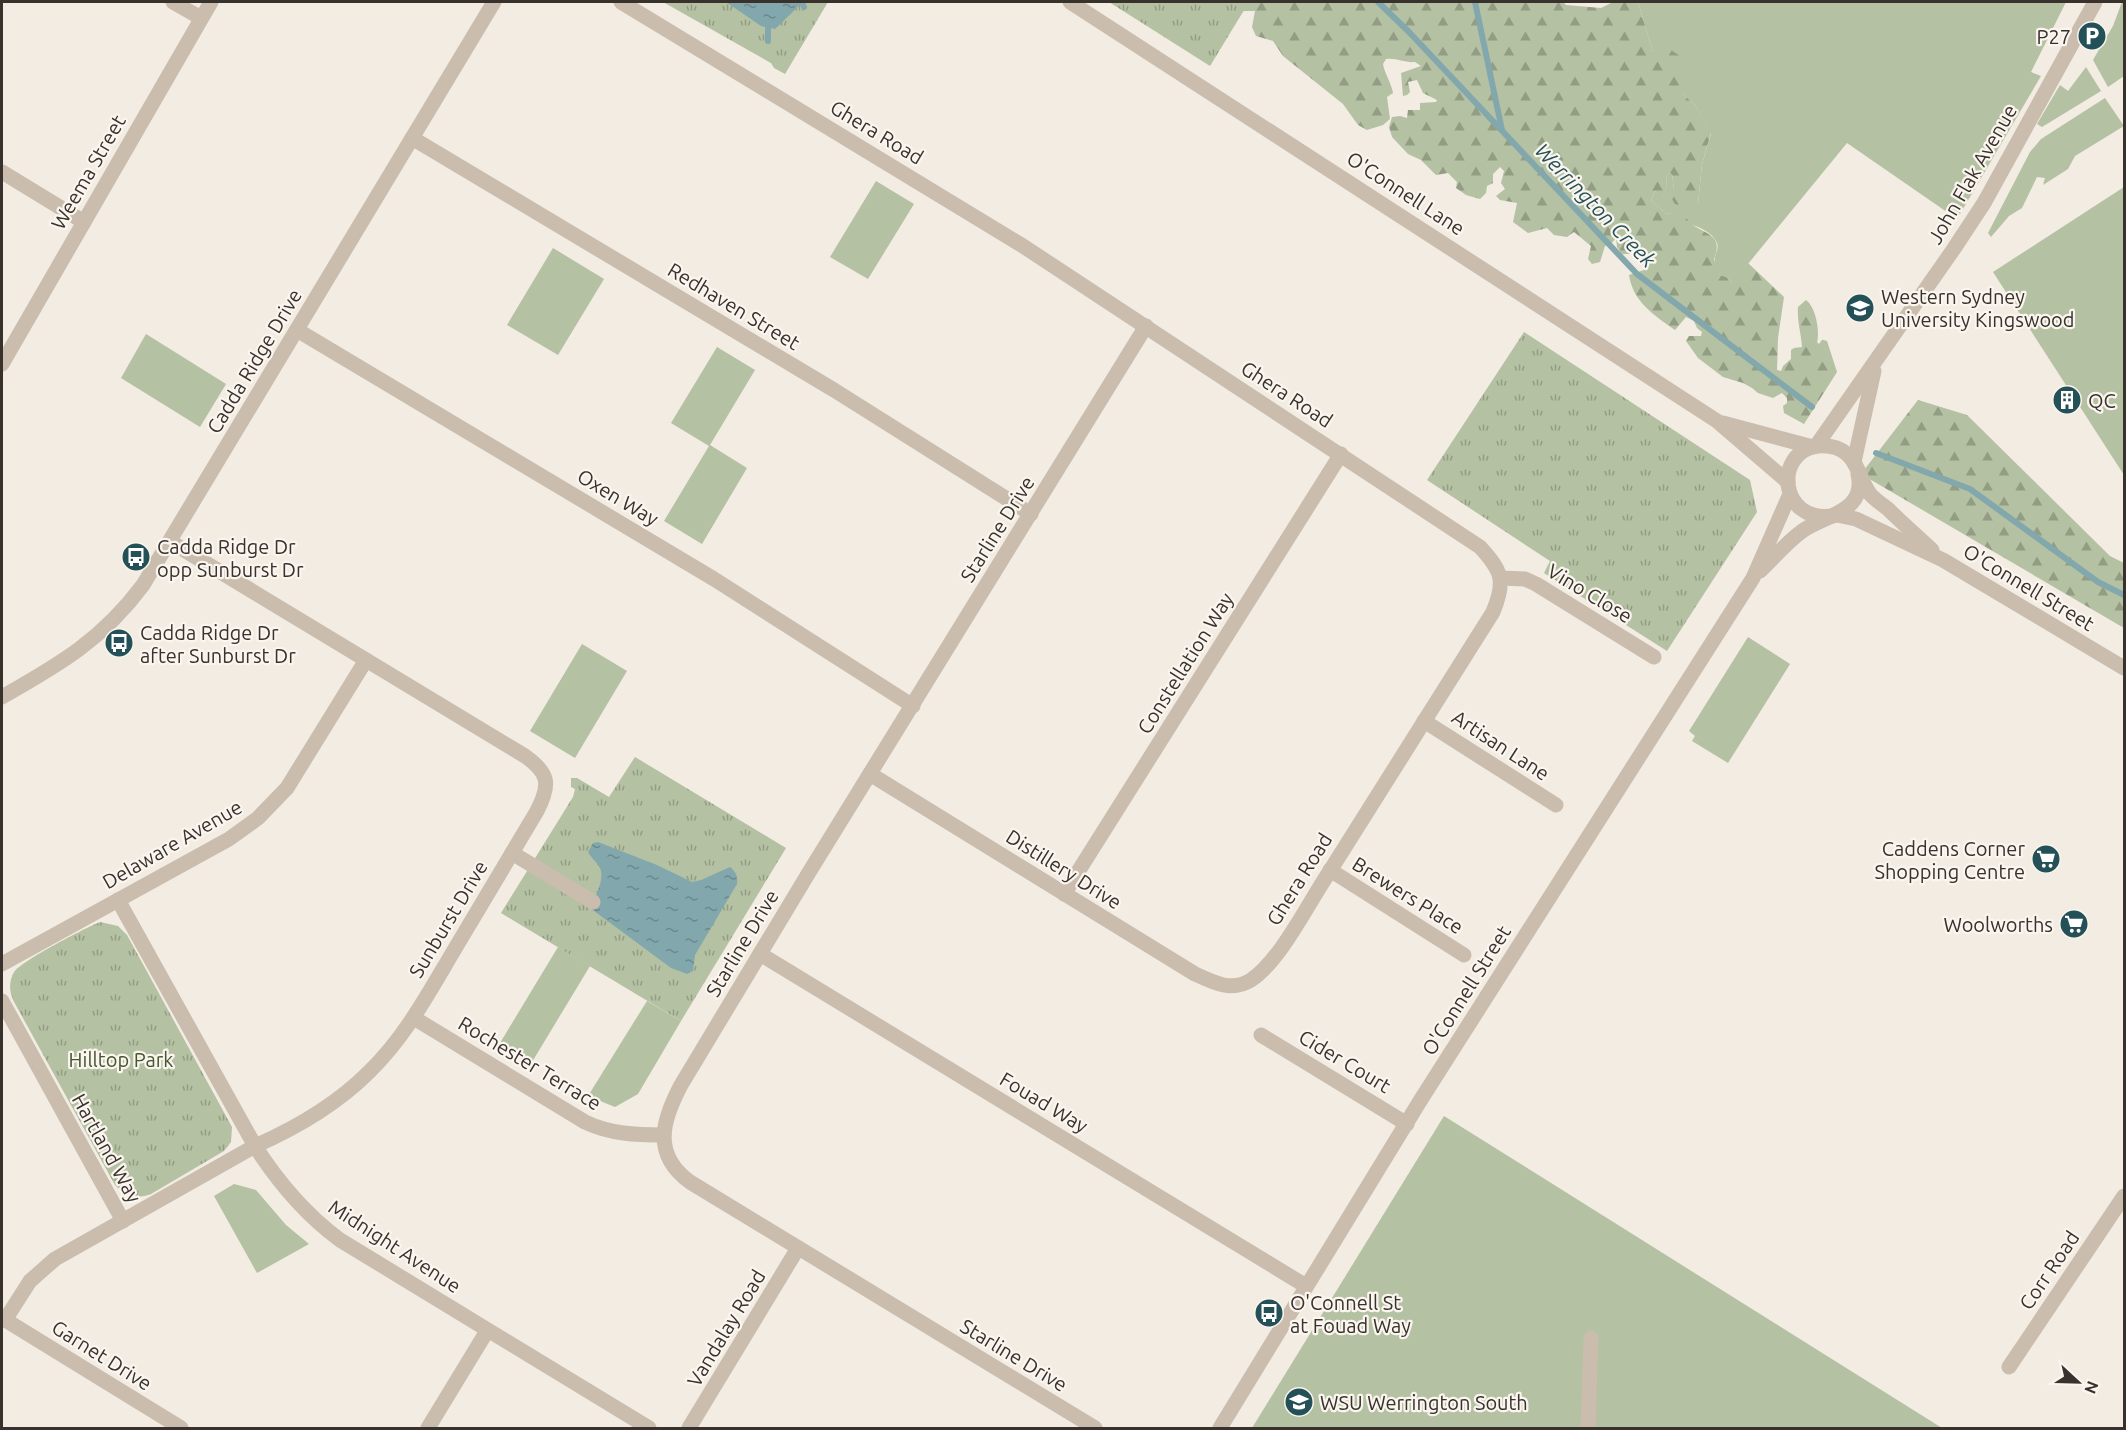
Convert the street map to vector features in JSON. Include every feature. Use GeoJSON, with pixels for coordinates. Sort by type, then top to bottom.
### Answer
{"type":"FeatureCollection","features":[{"type":"Feature","properties":{"kind":"street"},"geometry":{"type":"LineString","coordinates":[[173,2],[201,18]]}},
{"type":"Feature","properties":{"kind":"street","name":"Weema Street"},"geometry":{"type":"LineString","coordinates":[[2,364],[211,2]]}},
{"type":"Feature","properties":{"kind":"street","name":"Cadda Ridge Drive"},"geometry":{"type":"LineString","coordinates":[[2,696],[59,664],[98,636],[134,597],[171,542],[494,2]]}},
{"type":"Feature","properties":{"kind":"street","name":"Ghera Road"},"geometry":{"type":"LineString","coordinates":[[621,2],[1023,246],[1480,546],[1495,563],[1500,578],[1501,593],[1493,612],[1278,951],[1260,973],[1240,985]]}},
{"type":"Feature","properties":{"kind":"street","name":"O'Connell Lane"},"geometry":{"type":"LineString","coordinates":[[1070,2],[1717,421],[1789,488]]}},
{"type":"Feature","properties":{"kind":"street","name":"John Flak Avenue"},"geometry":{"type":"LineString","coordinates":[[1815,447],[1876,363],[1984,203],[2095,2]]}},
{"type":"Feature","properties":{"kind":"street","name":"Redhaven Street"},"geometry":{"type":"LineString","coordinates":[[412,138],[834,390],[1031,514]]}},
{"type":"Feature","properties":{"kind":"street"},"geometry":{"type":"LineString","coordinates":[[2,172],[84,222]]}},
{"type":"Feature","properties":{"kind":"street","name":"Starline Drive"},"geometry":{"type":"LineString","coordinates":[[1095,1428],[684,1177],[668,1160],[664,1135],[669,1110],[681,1085],[1146,327]]}},
{"type":"Feature","properties":{"kind":"street","name":"Oxen Way"},"geometry":{"type":"LineString","coordinates":[[297,330],[714,579],[913,706]]}},
{"type":"Feature","properties":{"kind":"street","name":"John Flak Avenue"},"geometry":{"type":"LineString","coordinates":[[1855,465],[1876,363]]}},
{"type":"Feature","properties":{"kind":"street","name":"O'Connell Lane"},"geometry":{"type":"LineString","coordinates":[[1717,421],[1815,447]]}},
{"type":"Feature","properties":{"kind":"street"},"geometry":{"type":"LineString","coordinates":[[1815,447],[1838,448],[1855,465]]}},
{"type":"Feature","properties":{"kind":"street","name":"O'Connell Street"},"geometry":{"type":"LineString","coordinates":[[1815,447],[1803,452],[1794,460],[1789,471],[1789,488],[1795,503],[1802,511],[1812,516],[1835,515],[1856,519],[1943,560],[2124,668]]}},
{"type":"Feature","properties":{"kind":"street","name":"Constellation Way"},"geometry":{"type":"LineString","coordinates":[[1064,894],[1341,454]]}},
{"type":"Feature","properties":{"kind":"street","name":"O'Connell Street"},"geometry":{"type":"LineString","coordinates":[[1753,578],[1802,532],[1847,509],[1858,490],[1859,479],[1855,465]]}},
{"type":"Feature","properties":{"kind":"street","name":"O'Connell Street"},"geometry":{"type":"LineString","coordinates":[[1855,465],[1870,493],[1943,560]]}},
{"type":"Feature","properties":{"kind":"street","name":"O'Connell Street"},"geometry":{"type":"LineString","coordinates":[[1220,1428],[1407,1124],[1753,578],[1789,488]]}},
{"type":"Feature","properties":{"kind":"street","name":"Sunburst Drive"},"geometry":{"type":"LineString","coordinates":[[3,1319],[30,1281],[64,1253],[255,1146],[285,1132],[350,1089],[386,1055],[414,1018],[512,853],[545,792],[546,779],[540,768],[525,756],[171,542]]}},
{"type":"Feature","properties":{"kind":"street","name":"Vino Close"},"geometry":{"type":"LineString","coordinates":[[1500,578],[1525,579],[1536,584],[1654,657]]}},
{"type":"Feature","properties":{"kind":"street","name":"Delaware Avenue"},"geometry":{"type":"LineString","coordinates":[[2,964],[230,839],[267,810],[295,778],[366,660]]}},
{"type":"Feature","properties":{"kind":"street","name":"Artisan Lane"},"geometry":{"type":"LineString","coordinates":[[1424,720],[1556,805]]}},
{"type":"Feature","properties":{"kind":"street","name":"Distillery Drive"},"geometry":{"type":"LineString","coordinates":[[870,774],[1196,974],[1226,987],[1240,985]]}},
{"type":"Feature","properties":{"kind":"street"},"geometry":{"type":"LineString","coordinates":[[512,853],[593,902]]}},
{"type":"Feature","properties":{"kind":"street","name":"Brewers Place"},"geometry":{"type":"LineString","coordinates":[[1330,870],[1464,955]]}},
{"type":"Feature","properties":{"kind":"street","name":"Midnight Avenue"},"geometry":{"type":"LineString","coordinates":[[118,900],[255,1146],[282,1185],[319,1224],[340,1240],[487,1331],[649,1428]]}},
{"type":"Feature","properties":{"kind":"street","name":"Fouad Way"},"geometry":{"type":"LineString","coordinates":[[760,954],[1306,1286]]}},
{"type":"Feature","properties":{"kind":"street","name":"Hartland Way"},"geometry":{"type":"LineString","coordinates":[[2,1001],[123,1221]]}},
{"type":"Feature","properties":{"kind":"street","name":"Rochester Terrace"},"geometry":{"type":"LineString","coordinates":[[414,1018],[594,1127],[618,1133],[664,1135]]}},
{"type":"Feature","properties":{"kind":"street","name":"Cider Court"},"geometry":{"type":"LineString","coordinates":[[1261,1035],[1407,1124]]}},
{"type":"Feature","properties":{"kind":"street","name":"Corr Road"},"geometry":{"type":"LineString","coordinates":[[2009,1367],[2124,1196]]}},
{"type":"Feature","properties":{"kind":"street","name":"Vandalay Road"},"geometry":{"type":"LineString","coordinates":[[689,1428],[798,1248]]}},
{"type":"Feature","properties":{"kind":"street","name":"Garnet Drive"},"geometry":{"type":"LineString","coordinates":[[3,1319],[181,1428]]}},
{"type":"Feature","properties":{"kind":"street"},"geometry":{"type":"LineString","coordinates":[[428,1428],[487,1331]]}},
{"type":"Feature","properties":{"kind":"street"},"geometry":{"type":"LineString","coordinates":[[1588,1428],[1591,1338]]}},
{"type":"Feature","properties":{"kind":"green space"},"geometry":{"type":"Polygon","coordinates":[[[663,2],[828,2],[785,74],[774,68],[771,63],[663,2]]]}},
{"type":"Feature","properties":{"kind":"green space"},"geometry":{"type":"Polygon","coordinates":[[[1109,2],[1249,2],[1210,66],[1109,2]]]}},
{"type":"Feature","properties":{"kind":"green space"},"geometry":{"type":"Polygon","coordinates":[[[1210,2],[1563,2],[1566,5],[1601,8],[1613,2],[1638,2],[1653,52],[1658,52],[1665,46],[1683,58],[1682,93],[1695,105],[1711,133],[1702,164],[1698,204],[1688,207],[1675,204],[1670,196],[1674,190],[1672,174],[1667,173],[1666,190],[1662,198],[1655,191],[1651,200],[1665,213],[1672,214],[1672,221],[1678,221],[1682,214],[1694,226],[1714,239],[1717,246],[1714,259],[1720,275],[1729,278],[1730,282],[1733,281],[1731,272],[1738,275],[1748,263],[1784,297],[1778,338],[1777,370],[1781,371],[1791,359],[1791,350],[1802,347],[1798,307],[1806,300],[1809,303],[1816,320],[1817,342],[1819,344],[1822,340],[1827,341],[1837,372],[1804,424],[1784,413],[1783,406],[1787,403],[1787,398],[1782,393],[1773,398],[1758,393],[1743,383],[1723,377],[1698,358],[1686,341],[1689,336],[1701,336],[1702,332],[1694,321],[1686,317],[1675,330],[1646,307],[1635,293],[1629,275],[1644,270],[1639,248],[1631,254],[1622,254],[1617,247],[1616,238],[1611,244],[1605,246],[1600,262],[1592,264],[1588,259],[1591,246],[1574,232],[1567,237],[1554,235],[1547,228],[1528,233],[1513,222],[1517,203],[1500,200],[1496,196],[1505,189],[1501,183],[1504,171],[1500,167],[1493,174],[1493,183],[1487,186],[1486,193],[1480,199],[1466,195],[1456,188],[1457,182],[1448,173],[1436,175],[1421,160],[1408,154],[1392,137],[1389,127],[1392,117],[1407,118],[1408,110],[1420,110],[1420,103],[1436,102],[1437,100],[1423,93],[1417,80],[1408,82],[1410,92],[1403,96],[1401,73],[1421,66],[1415,62],[1386,59],[1383,64],[1393,93],[1387,97],[1390,119],[1383,125],[1367,130],[1358,125],[1343,104],[1283,56],[1273,41],[1256,36],[1252,27],[1255,11],[1235,11],[1210,2]]]}},
{"type":"Feature","properties":{"kind":"green space"},"geometry":{"type":"Polygon","coordinates":[[[1638,2],[2066,2],[2031,72],[2041,76],[1957,219],[1847,143],[1734,281],[1730,282],[1729,278],[1720,275],[1716,266],[1718,247],[1714,238],[1698,227],[1672,221],[1672,214],[1665,213],[1651,200],[1655,191],[1662,197],[1666,190],[1667,173],[1672,174],[1674,190],[1698,204],[1702,164],[1711,134],[1695,105],[1682,93],[1682,58],[1653,52],[1638,2]]]}},
{"type":"Feature","properties":{"kind":"green space"},"geometry":{"type":"Polygon","coordinates":[[[2122,2],[2124,2],[2124,76],[2108,87],[2093,60],[2113,26],[2122,2]]]}},
{"type":"Feature","properties":{"kind":"green space"},"geometry":{"type":"Polygon","coordinates":[[[2086,67],[2101,91],[2042,127],[2037,124],[2060,85],[2068,91],[2086,67]]]}},
{"type":"Feature","properties":{"kind":"green space"},"geometry":{"type":"Polygon","coordinates":[[[2105,98],[2124,126],[2075,156],[2068,169],[2043,185],[2045,178],[2037,177],[2022,208],[2009,216],[1991,237],[1988,233],[2030,152],[2041,139],[2105,98]]]}},
{"type":"Feature","properties":{"kind":"green space"},"geometry":{"type":"Polygon","coordinates":[[[876,181],[914,204],[868,279],[830,257],[876,181]]]}},
{"type":"Feature","properties":{"kind":"green space"},"geometry":{"type":"Polygon","coordinates":[[[2124,187],[2124,475],[1993,272],[2124,187]]]}},
{"type":"Feature","properties":{"kind":"green space"},"geometry":{"type":"Polygon","coordinates":[[[553,248],[604,279],[558,355],[507,325],[553,248]]]}},
{"type":"Feature","properties":{"kind":"green space"},"geometry":{"type":"Polygon","coordinates":[[[1524,332],[1750,480],[1757,512],[1667,651],[1544,573],[1550,561],[1427,480],[1524,332]]]}},
{"type":"Feature","properties":{"kind":"green space"},"geometry":{"type":"Polygon","coordinates":[[[146,334],[226,384],[200,427],[121,378],[146,334]]]}},
{"type":"Feature","properties":{"kind":"green space"},"geometry":{"type":"Polygon","coordinates":[[[717,347],[755,370],[710,445],[747,468],[702,544],[664,521],[709,446],[671,423],[717,347]]]}},
{"type":"Feature","properties":{"kind":"green space"},"geometry":{"type":"Polygon","coordinates":[[[1918,400],[1967,415],[2110,556],[2124,563],[2124,628],[1861,474],[1918,400]]]}},
{"type":"Feature","properties":{"kind":"green space"},"geometry":{"type":"Polygon","coordinates":[[[1748,637],[1790,664],[1728,763],[1692,741],[1695,736],[1689,731],[1748,637]]]}},
{"type":"Feature","properties":{"kind":"green space"},"geometry":{"type":"Polygon","coordinates":[[[582,644],[627,671],[575,758],[530,731],[582,644]]]}},
{"type":"Feature","properties":{"kind":"green space"},"geometry":{"type":"Polygon","coordinates":[[[635,757],[786,848],[681,1021],[501,913],[573,797],[575,789],[571,787],[571,778],[577,778],[609,797],[635,757]]]}},
{"type":"Feature","properties":{"kind":"green space","name":"Hilltop Park"},"geometry":{"type":"Polygon","coordinates":[[[100,922],[118,926],[127,935],[232,1127],[231,1142],[224,1151],[151,1194],[141,1197],[127,1194],[115,1185],[13,1000],[10,989],[12,975],[28,960],[100,922]]]}},
{"type":"Feature","properties":{"kind":"green space"},"geometry":{"type":"Polygon","coordinates":[[[558,947],[590,966],[532,1062],[500,1043],[558,947]]]}},
{"type":"Feature","properties":{"kind":"green space"},"geometry":{"type":"Polygon","coordinates":[[[647,1001],[681,1021],[638,1094],[615,1107],[588,1096],[647,1001]]]}},
{"type":"Feature","properties":{"kind":"green space"},"geometry":{"type":"Polygon","coordinates":[[[1444,1116],[1942,1428],[1252,1428],[1444,1116]]]}},
{"type":"Feature","properties":{"kind":"green space"},"geometry":{"type":"Polygon","coordinates":[[[234,1184],[256,1190],[286,1225],[309,1244],[257,1273],[214,1196],[234,1184]]]}},
{"type":"Feature","properties":{"kind":"water"},"geometry":{"type":"Polygon","coordinates":[[[726,2],[803,2],[775,29],[761,26],[726,2]]]}},
{"type":"Feature","properties":{"kind":"water"},"geometry":{"type":"Polygon","coordinates":[[[598,842],[657,865],[692,882],[730,867],[735,872],[737,884],[695,955],[693,971],[687,974],[671,968],[590,908],[599,889],[601,873],[599,866],[588,852],[593,843],[598,842]]]}},
{"type":"Feature","properties":{"kind":"waterway"},"geometry":{"type":"LineString","coordinates":[[802,2],[804,7]]}},
{"type":"Feature","properties":{"kind":"waterway","name":"Werrington Creek"},"geometry":{"type":"LineString","coordinates":[[1378,2],[1637,274],[1812,407]]}},
{"type":"Feature","properties":{"kind":"waterway"},"geometry":{"type":"LineString","coordinates":[[1475,2],[1502,130]]}},
{"type":"Feature","properties":{"kind":"waterway"},"geometry":{"type":"LineString","coordinates":[[766,21],[768,41]]}},
{"type":"Feature","properties":{"kind":"waterway","name":"Werrington Creek"},"geometry":{"type":"LineString","coordinates":[[1876,453],[1970,489],[2098,582],[2124,595]]}},
{"type":"Feature","properties":{"kind":"place","name":"P27"},"geometry":{"type":"Point","coordinates":[2092,36]}},
{"type":"Feature","properties":{"kind":"place","name":"Western Sydney University Kingswood"},"geometry":{"type":"Point","coordinates":[1860,308]}},
{"type":"Feature","properties":{"kind":"place","name":"QC"},"geometry":{"type":"Point","coordinates":[2067,400]}},
{"type":"Feature","properties":{"kind":"place","name":"Cadda Ridge Dr opp Sunburst Dr"},"geometry":{"type":"Point","coordinates":[136,557]}},
{"type":"Feature","properties":{"kind":"place","name":"Cadda Ridge Dr after Sunburst Dr"},"geometry":{"type":"Point","coordinates":[119,643]}},
{"type":"Feature","properties":{"kind":"place","name":"Caddens Corner Shopping Centre"},"geometry":{"type":"Point","coordinates":[2046,859]}},
{"type":"Feature","properties":{"kind":"place","name":"Woolworths"},"geometry":{"type":"Point","coordinates":[2074,924]}},
{"type":"Feature","properties":{"kind":"place","name":"O'Connell St at Fouad Way"},"geometry":{"type":"Point","coordinates":[1269,1313]}},
{"type":"Feature","properties":{"kind":"place","name":"WSU Werrington South"},"geometry":{"type":"Point","coordinates":[1299,1402]}}]}
